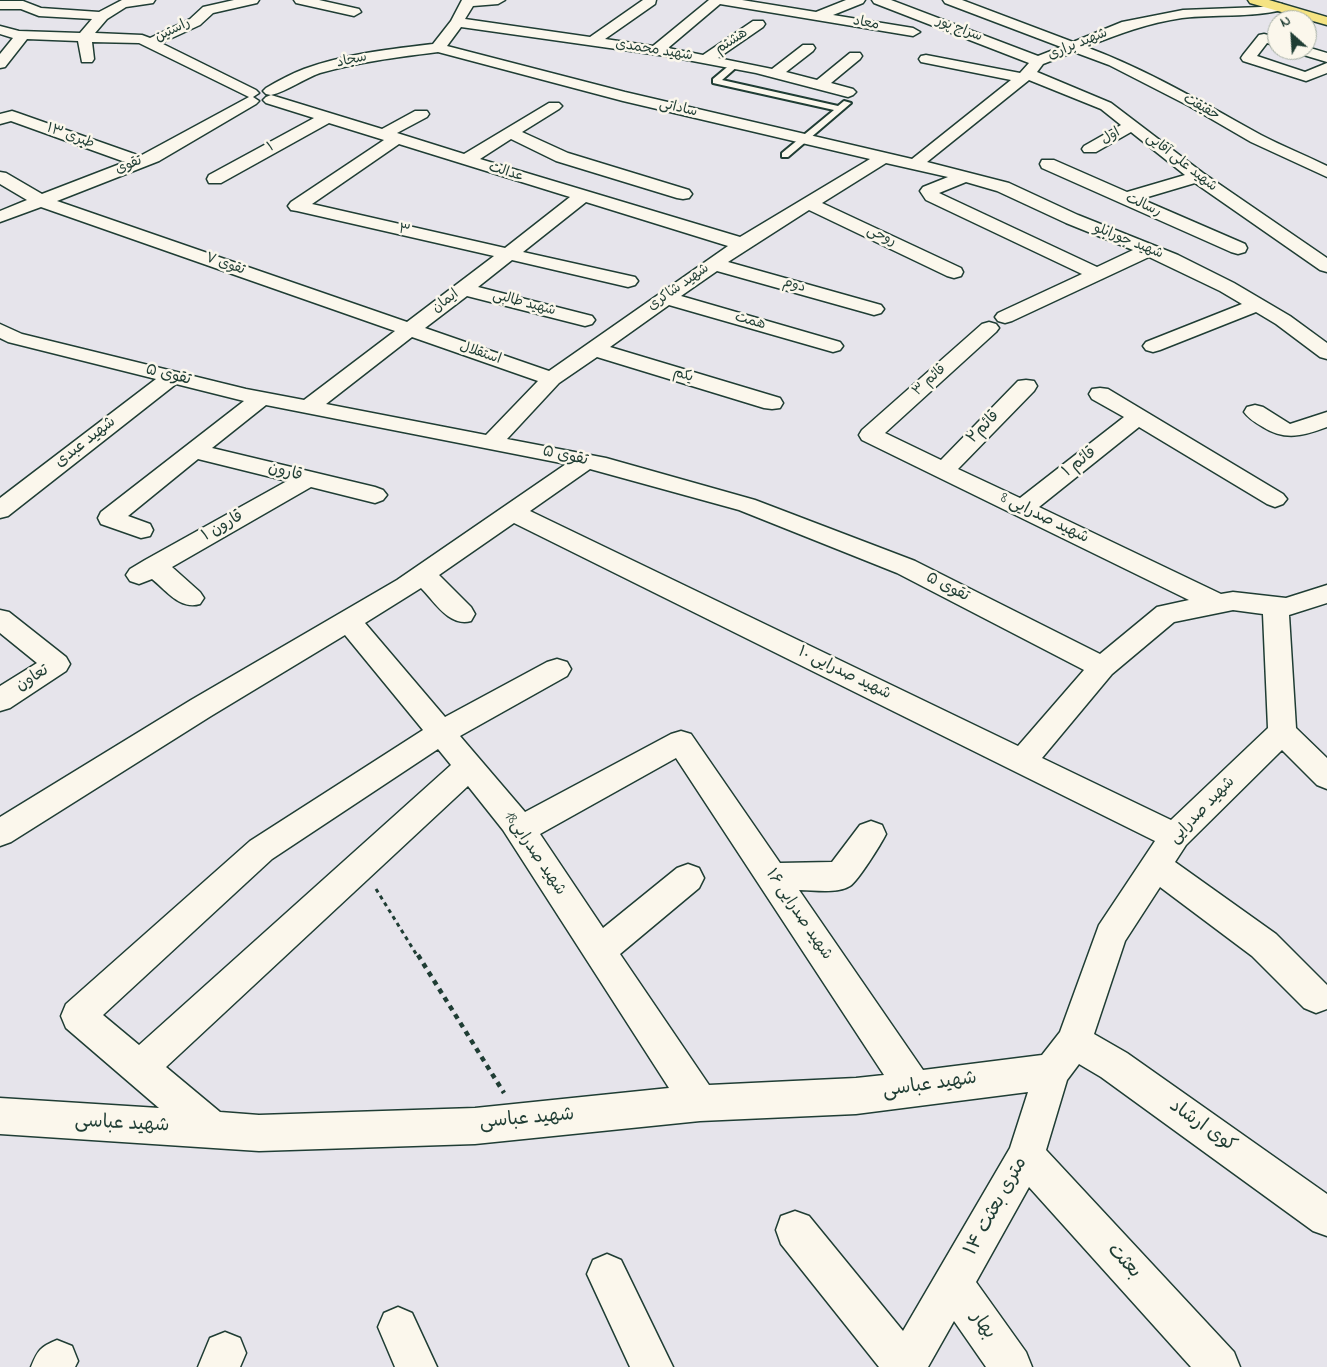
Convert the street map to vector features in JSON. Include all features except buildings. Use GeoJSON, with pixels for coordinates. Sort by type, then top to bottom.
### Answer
{"type":"FeatureCollection","features":[{"type":"Feature","properties":{"kind":"main road"},"geometry":{"type":"LineString","coordinates":[[1255,0],[1327,11]]}},
{"type":"Feature","properties":{"kind":"main road"},"geometry":{"type":"LineString","coordinates":[[1283,3],[1327,21]]}},
{"type":"Feature","properties":{"kind":"street"},"geometry":{"type":"LineString","coordinates":[[0,6],[23,5],[41,0]]}},
{"type":"Feature","properties":{"kind":"street"},"geometry":{"type":"LineString","coordinates":[[87,59],[84,37],[102,16],[122,4],[148,0]]}},
{"type":"Feature","properties":{"kind":"street","name":"راستین"},"geometry":{"type":"LineString","coordinates":[[150,43],[194,22],[208,10],[252,0]]}},
{"type":"Feature","properties":{"kind":"street"},"geometry":{"type":"LineString","coordinates":[[300,0],[354,12]]}},
{"type":"Feature","properties":{"kind":"street"},"geometry":{"type":"LineString","coordinates":[[440,48],[469,1],[498,0]]}},
{"type":"Feature","properties":{"kind":"street"},"geometry":{"type":"LineString","coordinates":[[592,42],[650,0]]}},
{"type":"Feature","properties":{"kind":"street"},"geometry":{"type":"LineString","coordinates":[[656,51],[718,0]]}},
{"type":"Feature","properties":{"kind":"street","name":"معاد"},"geometry":{"type":"LineString","coordinates":[[718,0],[913,32]]}},
{"type":"Feature","properties":{"kind":"street"},"geometry":{"type":"LineString","coordinates":[[820,0],[841,7]]}},
{"type":"Feature","properties":{"kind":"street","name":"معاد"},"geometry":{"type":"LineString","coordinates":[[818,16],[858,0]]}},
{"type":"Feature","properties":{"kind":"street","name":"سراج پور"},"geometry":{"type":"LineString","coordinates":[[879,0],[1030,71]]}},
{"type":"Feature","properties":{"kind":"street","name":"حقیقت"},"geometry":{"type":"LineString","coordinates":[[950,0],[1114,62],[1194,103],[1256,139],[1327,172]]}},
{"type":"Feature","properties":{"kind":"street","name":"شهید براری"},"geometry":{"type":"LineString","coordinates":[[914,164],[1030,71],[1073,45],[1127,25],[1141,22],[1183,14],[1261,11],[1283,3]]}},
{"type":"Feature","properties":{"kind":"street"},"geometry":{"type":"LineString","coordinates":[[23,5],[39,12],[102,16]]}},
{"type":"Feature","properties":{"kind":"street","name":"شهید محمدی"},"geometry":{"type":"LineString","coordinates":[[457,22],[656,51],[735,65],[820,85],[848,97]]}},
{"type":"Feature","properties":{"kind":"street","name":"هشتم"},"geometry":{"type":"LineString","coordinates":[[705,60],[758,24]]}},
{"type":"Feature","properties":{"kind":"street"},"geometry":{"type":"LineString","coordinates":[[0,30],[22,36],[142,39],[251,97],[271,96]]}},
{"type":"Feature","properties":{"kind":"street"},"geometry":{"type":"LineString","coordinates":[[0,64],[22,36]]}},
{"type":"Feature","properties":{"kind":"street"},"geometry":{"type":"LineString","coordinates":[[1267,39],[1264,38],[1248,58],[1306,77],[1327,67]]}},
{"type":"Feature","properties":{"kind":"street"},"geometry":{"type":"LineString","coordinates":[[368,43],[387,55]]}},
{"type":"Feature","properties":{"kind":"street","name":"سجاد"},"geometry":{"type":"LineString","coordinates":[[271,96],[310,72],[357,60],[440,48]]}},
{"type":"Feature","properties":{"kind":"street","name":"ساداتی"},"geometry":{"type":"LineString","coordinates":[[440,48],[623,96],[914,164]]}},
{"type":"Feature","properties":{"kind":"street"},"geometry":{"type":"LineString","coordinates":[[774,74],[808,48]]}},
{"type":"Feature","properties":{"kind":"street"},"geometry":{"type":"LineString","coordinates":[[820,85],[856,56]]}},
{"type":"Feature","properties":{"kind":"street"},"geometry":{"type":"LineString","coordinates":[[926,59],[1030,71]]}},
{"type":"Feature","properties":{"kind":"street","name":"شهید علی آقایی"},"geometry":{"type":"LineString","coordinates":[[1030,71],[1059,88],[1106,106],[1197,177],[1327,266]]}},
{"type":"Feature","properties":{"kind":"street","name":"عدالت"},"geometry":{"type":"LineString","coordinates":[[271,96],[326,118],[742,244]]}},
{"type":"Feature","properties":{"kind":"street","name":"تقوی"},"geometry":{"type":"LineString","coordinates":[[0,217],[153,156],[251,97]]}},
{"type":"Feature","properties":{"kind":"street"},"geometry":{"type":"LineString","coordinates":[[466,160],[554,106]]}},
{"type":"Feature","properties":{"kind":"street"},"geometry":{"type":"LineString","coordinates":[[389,137],[421,114]]}},
{"type":"Feature","properties":{"kind":"street","name":"طبری ۱۳"},"geometry":{"type":"LineString","coordinates":[[0,119],[12,116],[140,162]]}},
{"type":"Feature","properties":{"kind":"street","name":"۱"},"geometry":{"type":"LineString","coordinates":[[215,179],[326,118]]}},
{"type":"Feature","properties":{"kind":"street","name":"اول"},"geometry":{"type":"LineString","coordinates":[[1090,149],[1132,125]]}},
{"type":"Feature","properties":{"kind":"street"},"geometry":{"type":"LineString","coordinates":[[510,133],[562,157],[683,194]]}},
{"type":"Feature","properties":{"kind":"street","name":"۳"},"geometry":{"type":"LineString","coordinates":[[389,137],[297,206],[628,282]]}},
{"type":"Feature","properties":{"kind":"street","name":"شهید شاکری"},"geometry":{"type":"LineString","coordinates":[[492,442],[552,379],[742,244],[884,157]]}},
{"type":"Feature","properties":{"kind":"street","name":"شهید جورابلو"},"geometry":{"type":"LineString","coordinates":[[914,164],[1003,187],[1072,219],[1188,268],[1283,320],[1327,353]]}},
{"type":"Feature","properties":{"kind":"street","name":"رسالت"},"geometry":{"type":"LineString","coordinates":[[1048,164],[1238,248]]}},
{"type":"Feature","properties":{"kind":"street"},"geometry":{"type":"LineString","coordinates":[[965,176],[929,191],[932,196],[1098,274]]}},
{"type":"Feature","properties":{"kind":"street"},"geometry":{"type":"LineString","coordinates":[[1126,198],[1197,177]]}},
{"type":"Feature","properties":{"kind":"street","name":"تقوی ۷"},"geometry":{"type":"LineString","coordinates":[[0,178],[41,201],[409,330]]}},
{"type":"Feature","properties":{"kind":"street","name":"ایمان"},"geometry":{"type":"LineString","coordinates":[[308,407],[464,289],[582,196]]}},
{"type":"Feature","properties":{"kind":"street","name":"روحی"},"geometry":{"type":"LineString","coordinates":[[808,203],[954,272]]}},
{"type":"Feature","properties":{"kind":"street"},"geometry":{"type":"LineString","coordinates":[[1188,268],[1279,232]]}},
{"type":"Feature","properties":{"kind":"street","name":"قائم ۳"},"geometry":{"type":"LineString","coordinates":[[870,435],[997,322],[1148,250]]}},
{"type":"Feature","properties":{"kind":"street","name":"دوم"},"geometry":{"type":"LineString","coordinates":[[714,264],[874,309]]}},
{"type":"Feature","properties":{"kind":"street","name":"شهید طالبی"},"geometry":{"type":"LineString","coordinates":[[464,289],[585,320]]}},
{"type":"Feature","properties":{"kind":"street","name":"همت"},"geometry":{"type":"LineString","coordinates":[[666,298],[833,346]]}},
{"type":"Feature","properties":{"kind":"street"},"geometry":{"type":"LineString","coordinates":[[1153,346],[1256,305]]}},
{"type":"Feature","properties":{"kind":"street","name":"استقلال"},"geometry":{"type":"LineString","coordinates":[[409,330],[552,379]]}},
{"type":"Feature","properties":{"kind":"street","name":"تقوی ۵"},"geometry":{"type":"LineString","coordinates":[[5,338],[262,398],[586,461],[747,505],[906,567],[1102,668]]}},
{"type":"Feature","properties":{"kind":"street","name":"یکم"},"geometry":{"type":"LineString","coordinates":[[594,349],[772,403]]}},
{"type":"Feature","properties":{"kind":"street","name":"شهید عبدی"},"geometry":{"type":"LineString","coordinates":[[0,510],[172,377]]}},
{"type":"Feature","properties":{"kind":"street","name":"قائم۲"},"geometry":{"type":"LineString","coordinates":[[943,470],[1026,386]]}},
{"type":"Feature","properties":{"kind":"street"},"geometry":{"type":"LineString","coordinates":[[1100,394],[1275,499]]}},
{"type":"Feature","properties":{"kind":"street"},"geometry":{"type":"LineString","coordinates":[[141,530],[110,518],[262,398]]}},
{"type":"Feature","properties":{"kind":"street"},"geometry":{"type":"LineString","coordinates":[[1255,412],[1283,432],[1293,432],[1327,419]]}},
{"type":"Feature","properties":{"kind":"street","name":"قائم ۱"},"geometry":{"type":"LineString","coordinates":[[1022,508],[1138,417]]}},
{"type":"Feature","properties":{"kind":"street","name":"شهید صدرایی 8"},"geometry":{"type":"LineString","coordinates":[[870,435],[1219,604]]}},
{"type":"Feature","properties":{"kind":"street","name":"قارون"},"geometry":{"type":"LineString","coordinates":[[194,451],[375,495]]}},
{"type":"Feature","properties":{"kind":"street"},"geometry":{"type":"LineString","coordinates":[[0,833],[423,574],[586,461]]}},
{"type":"Feature","properties":{"kind":"street","name":"قارون ۱"},"geometry":{"type":"LineString","coordinates":[[191,598],[146,571],[308,479]]}},
{"type":"Feature","properties":{"kind":"street","name":"شهید صدرایی ۱۰"},"geometry":{"type":"LineString","coordinates":[[512,512],[1175,836]]}},
{"type":"Feature","properties":{"kind":"street"},"geometry":{"type":"LineString","coordinates":[[423,574],[462,614]]}},
{"type":"Feature","properties":{"kind":"street"},"geometry":{"type":"LineString","coordinates":[[1022,761],[1102,668],[1166,614],[1233,602],[1286,607],[1327,594]]}},
{"type":"Feature","properties":{"kind":"street"},"geometry":{"type":"LineString","coordinates":[[1276,606],[1282,732],[1327,777]]}},
{"type":"Feature","properties":{"kind":"street","name":"تعاون"},"geometry":{"type":"LineString","coordinates":[[0,619],[56,664],[0,700]]}},
{"type":"Feature","properties":{"kind":"street","name":"شهید صدرایی18"},"geometry":{"type":"LineString","coordinates":[[348,620],[520,830],[700,1103]]}},
{"type":"Feature","properties":{"kind":"street"},"geometry":{"type":"LineString","coordinates":[[214,1130],[78,1016],[261,850],[441,733],[557,669]]}},
{"type":"Feature","properties":{"kind":"street","name":"شهید صدرایی"},"geometry":{"type":"LineString","coordinates":[[1074,1042],[1111,935],[1175,836],[1282,732]]}},
{"type":"Feature","properties":{"kind":"street","name":"شهید صدرایی ۱۶"},"geometry":{"type":"LineString","coordinates":[[520,830],[681,742],[914,1088]]}},
{"type":"Feature","properties":{"kind":"street"},"geometry":{"type":"LineString","coordinates":[[139,1068],[469,767]]}},
{"type":"Feature","properties":{"kind":"street"},"geometry":{"type":"LineString","coordinates":[[773,877],[840,876],[870,834]]}},
{"type":"Feature","properties":{"kind":"street"},"geometry":{"type":"LineString","coordinates":[[1156,866],[1264,944],[1316,998]]}},
{"type":"Feature","properties":{"kind":"street"},"geometry":{"type":"LineString","coordinates":[[599,951],[688,878]]}},
{"type":"Feature","properties":{"kind":"street","name":"۱۴ متری بعثت"},"geometry":{"type":"LineString","coordinates":[[905,1367],[1026,1156],[1052,1071],[1074,1042]]}},
{"type":"Feature","properties":{"kind":"street","name":"کوی ارشاد"},"geometry":{"type":"LineString","coordinates":[[1074,1042],[1114,1065],[1327,1217]]}},
{"type":"Feature","properties":{"kind":"street","name":"شهید عباسی"},"geometry":{"type":"LineString","coordinates":[[0,1116],[258,1133],[476,1126],[700,1103],[856,1096],[1052,1071]]}},
{"type":"Feature","properties":{"kind":"street","name":"بعثت"},"geometry":{"type":"LineString","coordinates":[[1026,1156],[1219,1367]]}},
{"type":"Feature","properties":{"kind":"street"},"geometry":{"type":"LineString","coordinates":[[796,1230],[905,1367]]}},
{"type":"Feature","properties":{"kind":"street"},"geometry":{"type":"LineString","coordinates":[[606,1274],[652,1367]]}},
{"type":"Feature","properties":{"kind":"street","name":"بهار"},"geometry":{"type":"LineString","coordinates":[[953,1284],[1011,1367]]}},
{"type":"Feature","properties":{"kind":"street"},"geometry":{"type":"LineString","coordinates":[[398,1328],[416,1367]]}},
{"type":"Feature","properties":{"kind":"lane"},"geometry":{"type":"LineString","coordinates":[[735,65],[716,81],[839,109]]}},
{"type":"Feature","properties":{"kind":"lane"},"geometry":{"type":"LineString","coordinates":[[785,155],[839,109],[848,97]]}},
{"type":"Feature","properties":{"kind":"path"},"geometry":{"type":"LineString","coordinates":[[361,865],[522,1121]]}}]}
